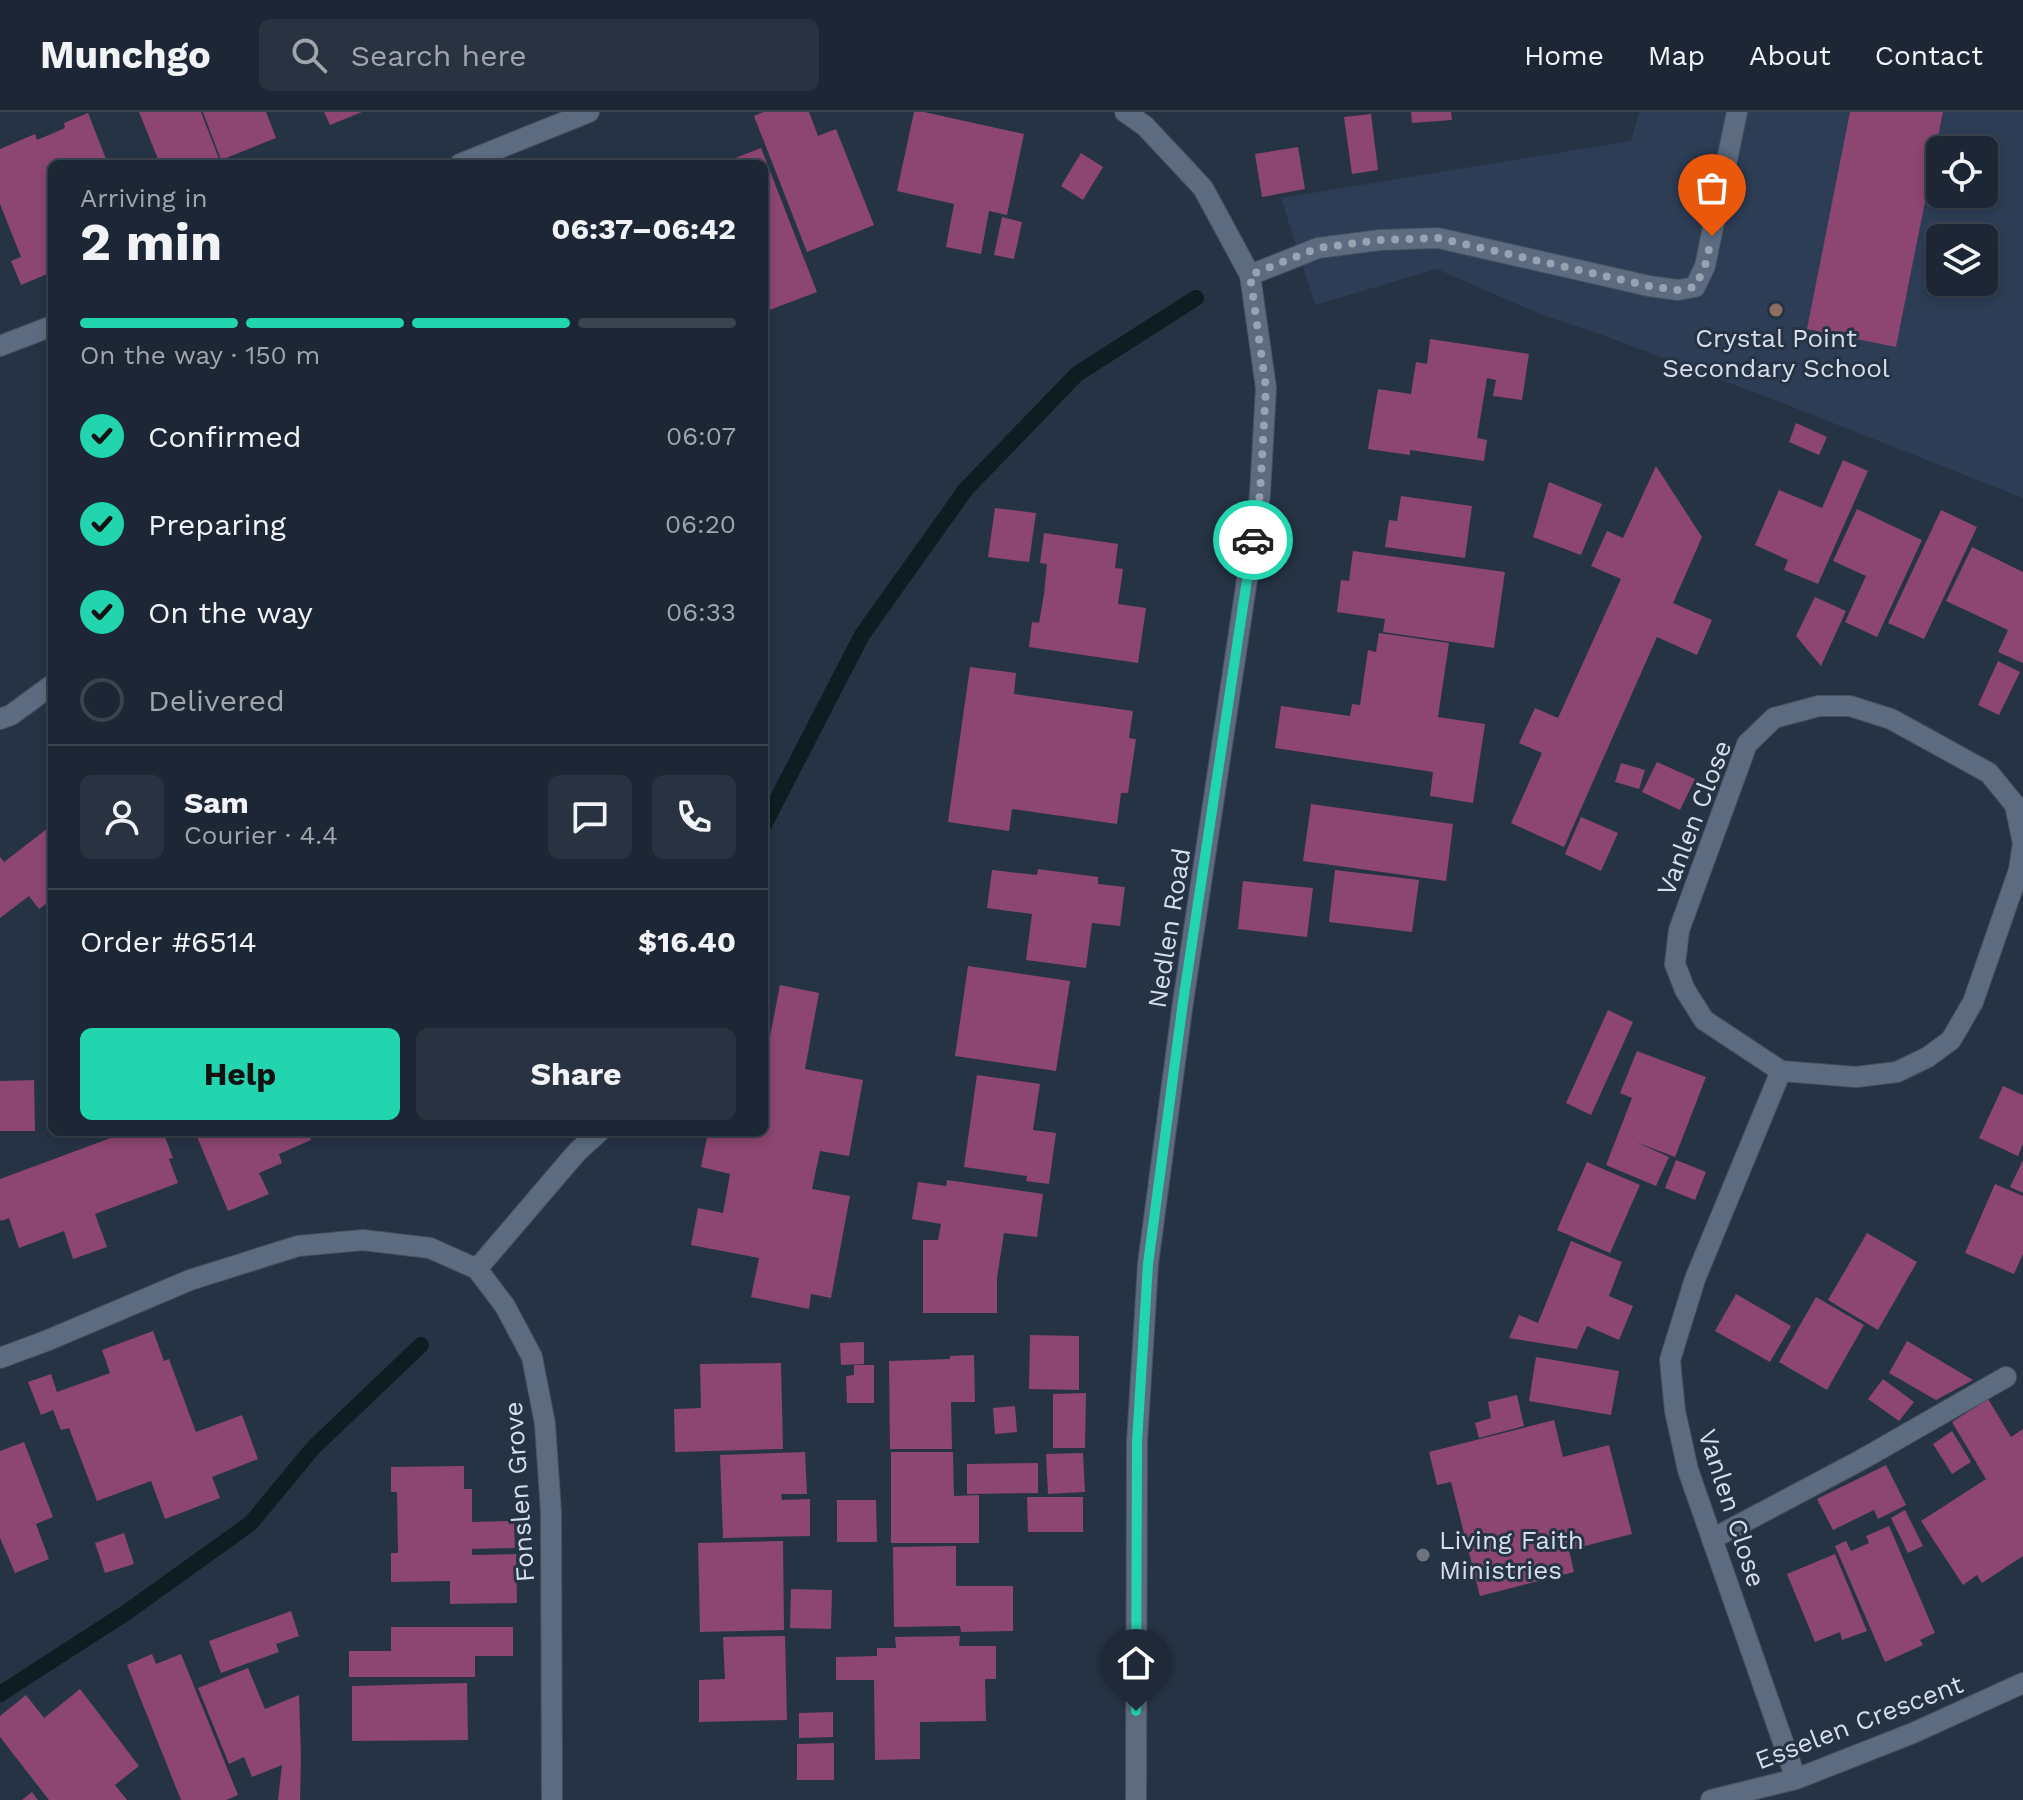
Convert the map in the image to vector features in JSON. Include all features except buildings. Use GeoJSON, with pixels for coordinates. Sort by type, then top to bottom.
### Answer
{"type":"FeatureCollection","features":[{"type":"Feature","properties":{"kind":"street"},"geometry":{"type":"LineString","coordinates":[[470,160],[589,112]]}},
{"type":"Feature","properties":{"kind":"street","name":"Nedlen Road"},"geometry":{"type":"LineString","coordinates":[[1125,112],[1145,126],[1203,188],[1250,275],[1266,388],[1260,494],[1183,1002],[1148,1264],[1137,1442],[1136,1800]]}},
{"type":"Feature","properties":{"kind":"street"},"geometry":{"type":"LineString","coordinates":[[1250,275],[1318,248],[1380,240],[1438,238],[1649,286],[1678,290],[1695,287],[1705,266],[1737,112]]}},
{"type":"Feature","properties":{"kind":"street"},"geometry":{"type":"LineString","coordinates":[[0,346],[48,328]]}},
{"type":"Feature","properties":{"kind":"street"},"geometry":{"type":"LineString","coordinates":[[0,719],[11,715],[48,688]]}},
{"type":"Feature","properties":{"kind":"street","name":"Vanlen Close"},"geometry":{"type":"LineString","coordinates":[[1819,706],[1850,706],[1891,719],[1989,773],[2015,805],[2023,843],[2019,870],[1973,1002],[1951,1040],[1928,1057],[1897,1072],[1856,1077],[1781,1071],[1704,1020],[1685,990],[1675,964],[1679,930],[1747,744],[1774,718],[1819,706]]}},
{"type":"Feature","properties":{"kind":"street","name":"Vanlen Close"},"geometry":{"type":"LineString","coordinates":[[1781,1071],[1695,1279],[1670,1360],[1675,1411],[1688,1470],[1796,1779]]}},
{"type":"Feature","properties":{"kind":"street"},"geometry":{"type":"LineString","coordinates":[[477,1269],[577,1152],[595,1136]]}},
{"type":"Feature","properties":{"kind":"street","name":"Fonslen Grove"},"geometry":{"type":"LineString","coordinates":[[0,1358],[190,1280],[298,1246],[363,1240],[417,1246],[430,1248],[477,1269],[505,1306],[532,1357],[545,1424],[551,1512],[552,1800]]}},
{"type":"Feature","properties":{"kind":"street"},"geometry":{"type":"LineString","coordinates":[[1712,1539],[1861,1460],[2006,1377]]}},
{"type":"Feature","properties":{"kind":"street","name":"Esselen Crescent"},"geometry":{"type":"LineString","coordinates":[[1711,1800],[1796,1779],[1913,1733],[2023,1683]]}},
{"type":"Feature","properties":{"kind":"shaded area","name":"Crystal Point Secondary School"},"geometry":{"type":"Polygon","coordinates":[[[1639,112],[2023,112],[2023,498],[1772,399],[1542,315],[1437,269],[1315,305],[1281,198],[1631,141],[1639,112]]]}},
{"type":"Feature","properties":{"kind":"waterway"},"geometry":{"type":"LineString","coordinates":[[768,817],[862,635],[966,489],[1077,374],[1196,298]]}},
{"type":"Feature","properties":{"kind":"waterway"},"geometry":{"type":"LineString","coordinates":[[0,1694],[127,1612],[251,1523],[313,1448],[421,1345]]}},
{"type":"Feature","properties":{"kind":"way so far"},"geometry":{"type":"LineString","coordinates":[[1253,540],[1260,494],[1266,388],[1250,275],[1318,248],[1380,240],[1438,238],[1678,290],[1695,287],[1705,266],[1712,236]]}},
{"type":"Feature","properties":{"kind":"place","name":"Crystal Point Secondary School"},"geometry":{"type":"Point","coordinates":[1776,310]}},
{"type":"Feature","properties":{"kind":"place","name":"Living Faith Ministries"},"geometry":{"type":"Point","coordinates":[1423,1555]}},
{"type":"Feature","properties":{"kind":"route"},"geometry":{"type":"LineString","coordinates":[[1136,1711],[1137,1442],[1148,1264],[1183,1002],[1253,540]]}}]}
